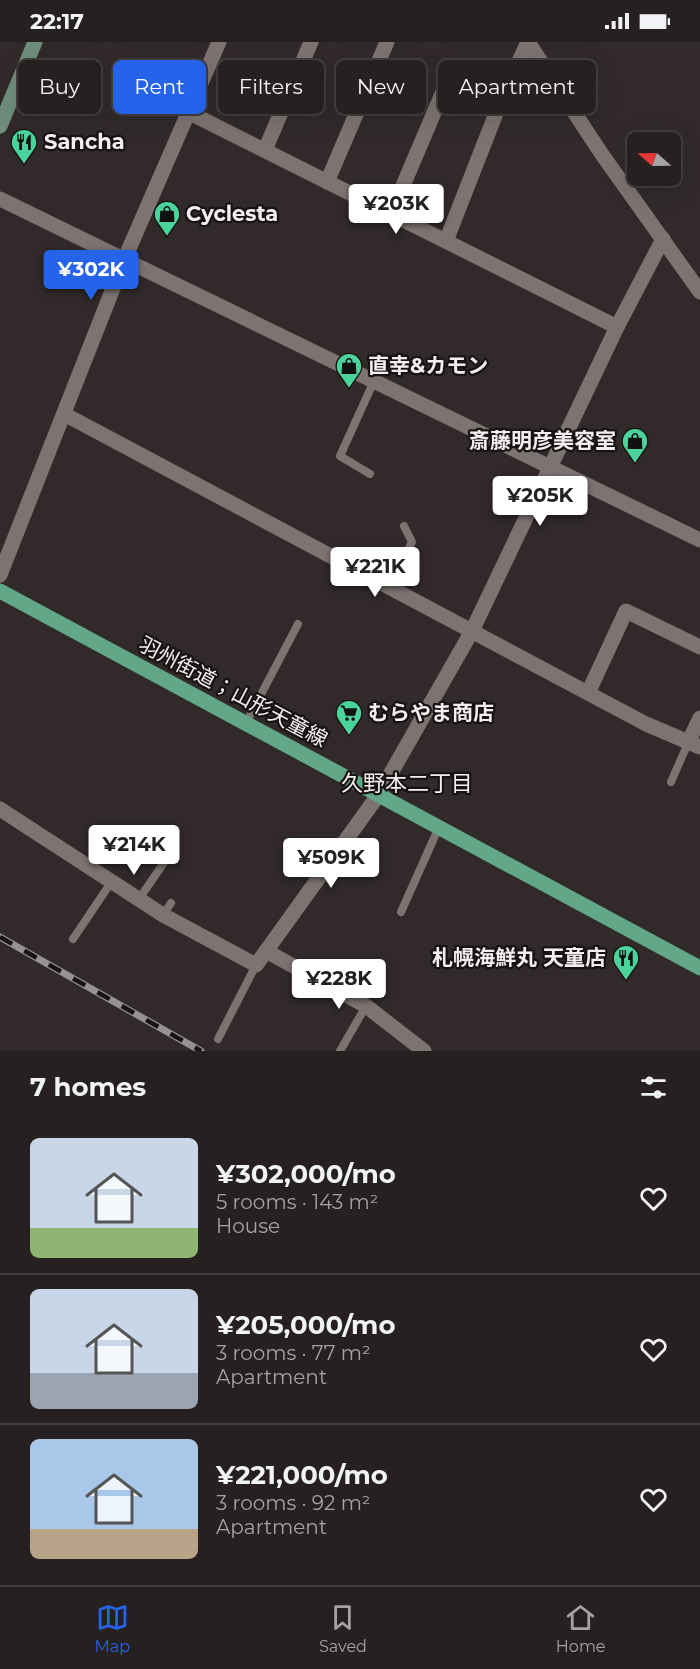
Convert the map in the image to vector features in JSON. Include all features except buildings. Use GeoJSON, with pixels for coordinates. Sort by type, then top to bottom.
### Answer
{"type":"FeatureCollection","features":[{"type":"Feature","properties":{"kind":"main road","name":"羽州街道；山形天童線"},"geometry":{"type":"LineString","coordinates":[[0,591],[700,968]]}},
{"type":"Feature","properties":{"kind":"street"},"geometry":{"type":"LineString","coordinates":[[0,126],[35,42]]}},
{"type":"Feature","properties":{"kind":"street"},"geometry":{"type":"LineString","coordinates":[[206,74],[219,42]]}},
{"type":"Feature","properties":{"kind":"street"},"geometry":{"type":"LineString","coordinates":[[265,150],[311,42]]}},
{"type":"Feature","properties":{"kind":"street"},"geometry":{"type":"LineString","coordinates":[[327,182],[387,42]]}},
{"type":"Feature","properties":{"kind":"street"},"geometry":{"type":"LineString","coordinates":[[520,60],[528,42]]}},
{"type":"Feature","properties":{"kind":"street"},"geometry":{"type":"LineString","coordinates":[[528,42],[601,153],[700,292]]}},
{"type":"Feature","properties":{"kind":"street"},"geometry":{"type":"LineString","coordinates":[[391,214],[438,103]]}},
{"type":"Feature","properties":{"kind":"street"},"geometry":{"type":"LineString","coordinates":[[0,575],[125,258],[190,114]]}},
{"type":"Feature","properties":{"kind":"street"},"geometry":{"type":"LineString","coordinates":[[192,114],[617,327]]}},
{"type":"Feature","properties":{"kind":"street"},"geometry":{"type":"LineString","coordinates":[[446,241],[496,114]]}},
{"type":"Feature","properties":{"kind":"street"},"geometry":{"type":"LineString","coordinates":[[0,199],[700,540]]}},
{"type":"Feature","properties":{"kind":"street"},"geometry":{"type":"LineString","coordinates":[[0,809],[139,899],[167,909],[256,965],[379,794],[472,631],[617,327],[663,239]]}},
{"type":"Feature","properties":{"kind":"street"},"geometry":{"type":"LineString","coordinates":[[64,414],[588,693],[694,745],[700,718]]}},
{"type":"Feature","properties":{"kind":"street"},"geometry":{"type":"LineString","coordinates":[[588,693],[626,610],[700,647]]}},
{"type":"Feature","properties":{"kind":"street"},"geometry":{"type":"LineString","coordinates":[[266,951],[366,1006],[424,1051]]}},
{"type":"Feature","properties":{"kind":"lane"},"geometry":{"type":"LineString","coordinates":[[370,474],[340,456],[375,380]]}},
{"type":"Feature","properties":{"kind":"lane"},"geometry":{"type":"LineString","coordinates":[[389,587],[412,542],[404,526]]}},
{"type":"Feature","properties":{"kind":"lane"},"geometry":{"type":"LineString","coordinates":[[246,723],[298,624]]}},
{"type":"Feature","properties":{"kind":"lane"},"geometry":{"type":"LineString","coordinates":[[671,782],[694,745]]}},
{"type":"Feature","properties":{"kind":"lane"},"geometry":{"type":"LineString","coordinates":[[401,912],[439,827]]}},
{"type":"Feature","properties":{"kind":"lane"},"geometry":{"type":"LineString","coordinates":[[139,899],[174,848]]}},
{"type":"Feature","properties":{"kind":"lane"},"geometry":{"type":"LineString","coordinates":[[73,939],[112,881]]}},
{"type":"Feature","properties":{"kind":"lane"},"geometry":{"type":"LineString","coordinates":[[218,1039],[256,965]]}},
{"type":"Feature","properties":{"kind":"lane"},"geometry":{"type":"LineString","coordinates":[[340,1051],[366,1006]]}},
{"type":"Feature","properties":{"kind":"railway"},"geometry":{"type":"LineString","coordinates":[[0,937],[201,1051]]}},
{"type":"Feature","properties":{"kind":"place","name":"Sancha"},"geometry":{"type":"Point","coordinates":[24,165]}},
{"type":"Feature","properties":{"kind":"place","name":"Cyclesta"},"geometry":{"type":"Point","coordinates":[167,237]}},
{"type":"Feature","properties":{"kind":"place","name":"直幸&カモン"},"geometry":{"type":"Point","coordinates":[349,389]}},
{"type":"Feature","properties":{"kind":"place","name":"斎藤明彦美容室"},"geometry":{"type":"Point","coordinates":[635,464]}},
{"type":"Feature","properties":{"kind":"place","name":"むらやま商店"},"geometry":{"type":"Point","coordinates":[349,736]}},
{"type":"Feature","properties":{"kind":"place","name":"札幌海鮮丸 天童店"},"geometry":{"type":"Point","coordinates":[626,981]}},
{"type":"Feature","properties":{"kind":"district","name":"久野本二丁目"},"geometry":{"type":"Point","coordinates":[407,783]}}]}
